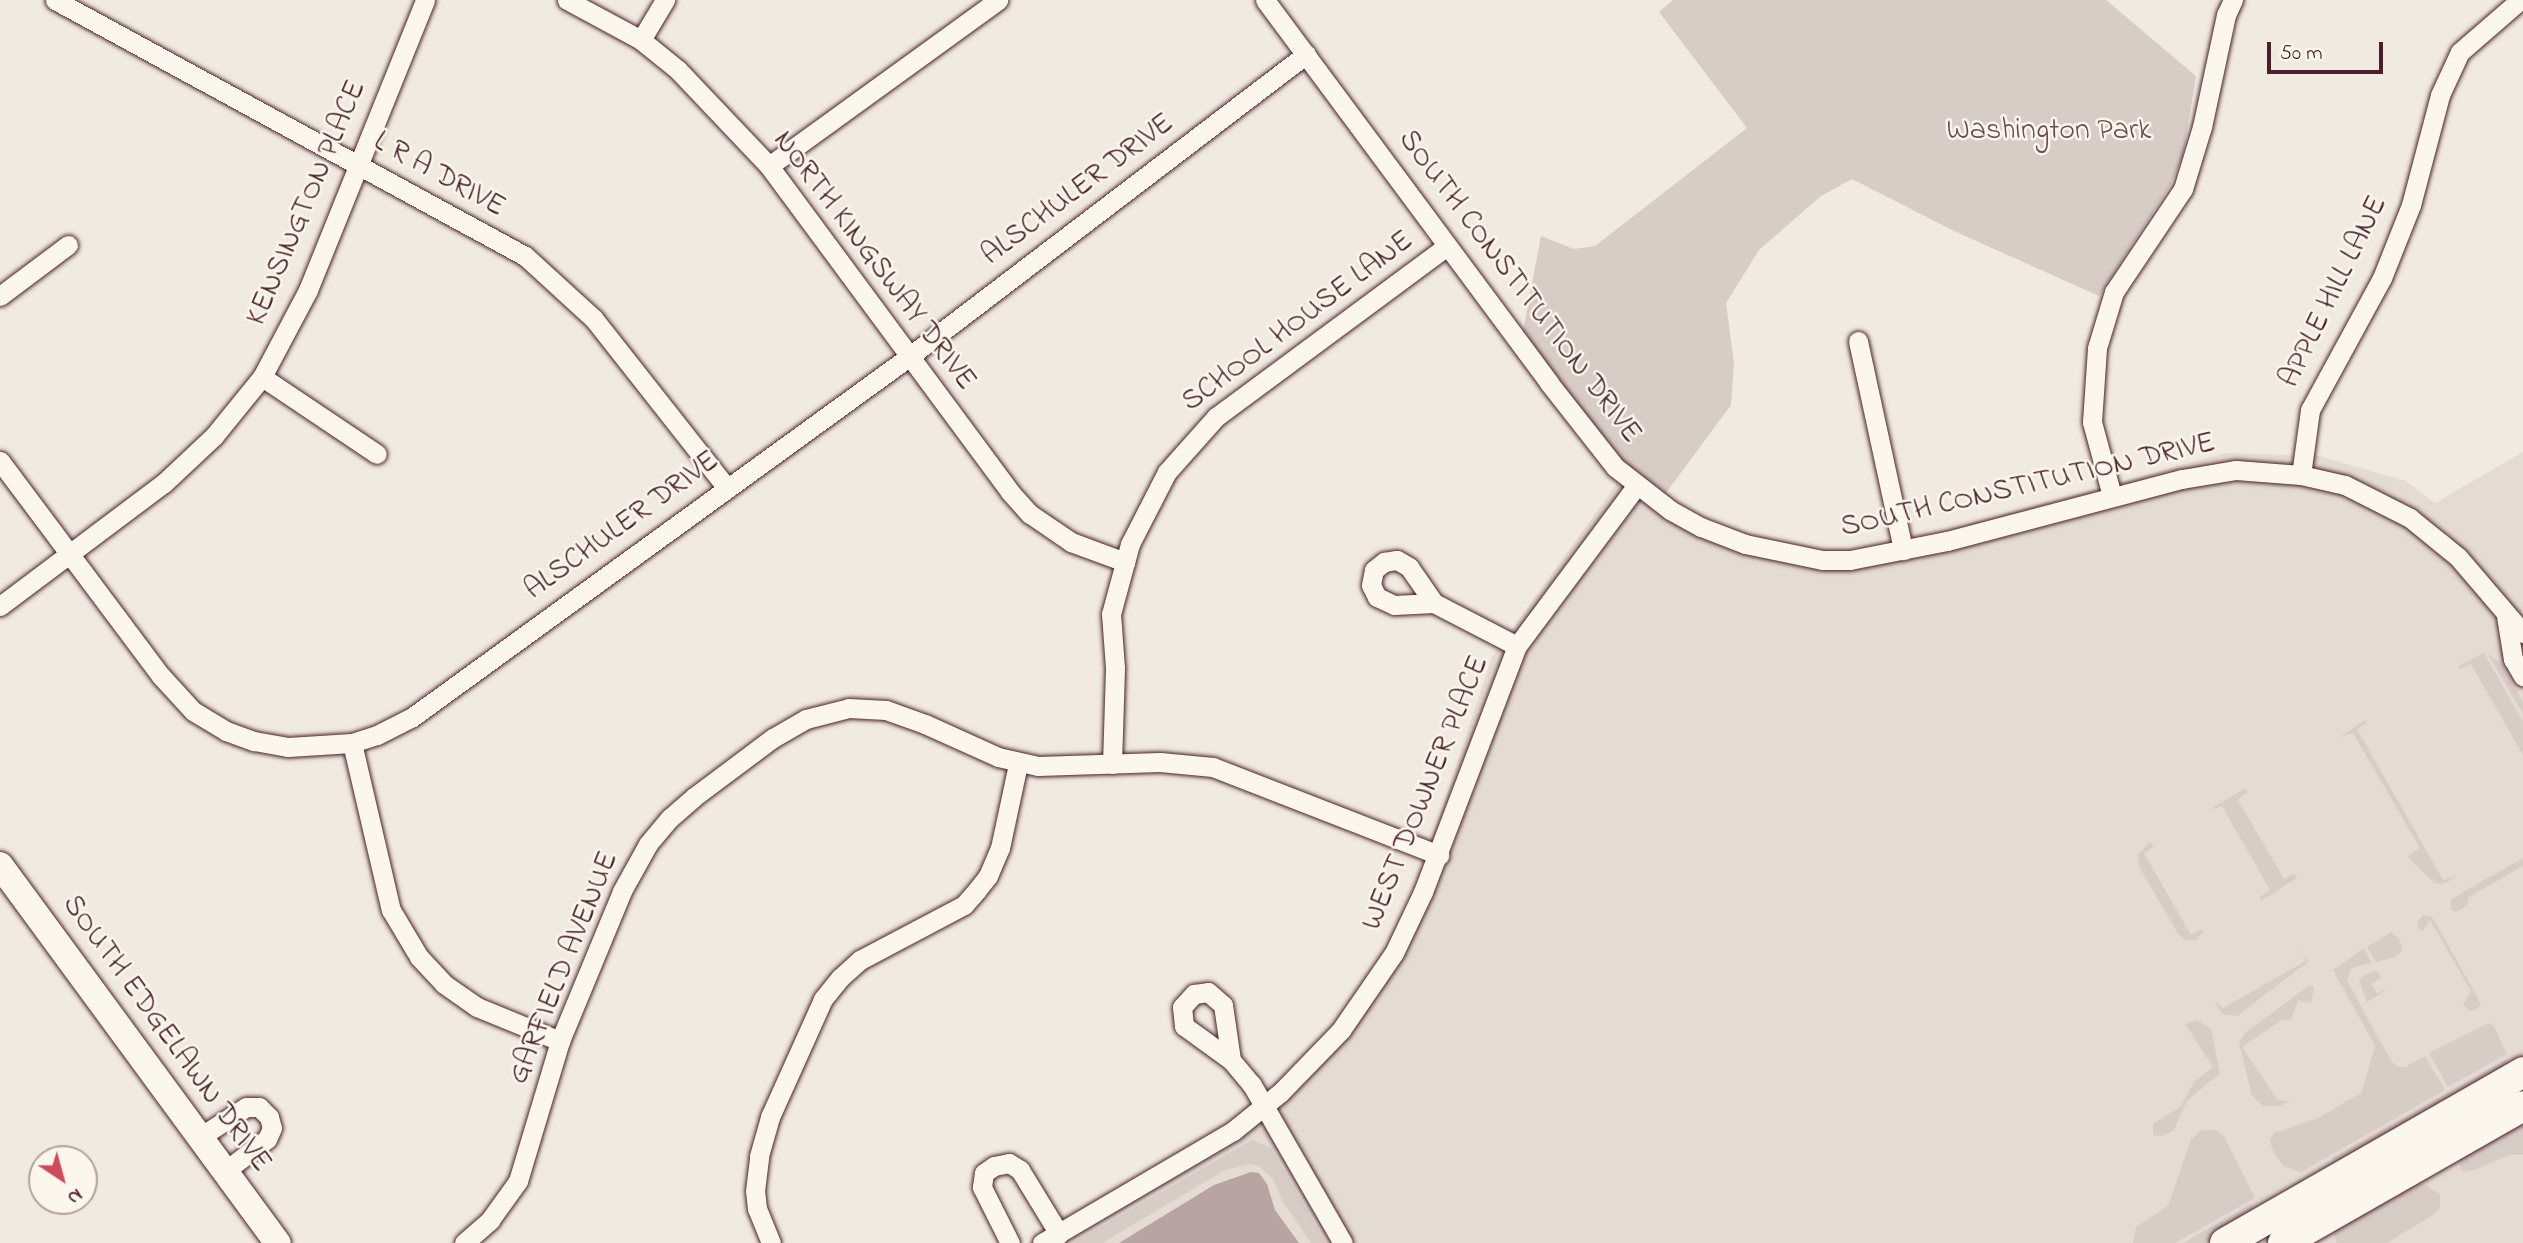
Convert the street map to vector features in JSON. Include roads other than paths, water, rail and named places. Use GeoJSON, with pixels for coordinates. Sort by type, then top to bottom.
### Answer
{"type":"FeatureCollection","features":[{"type":"Feature","properties":{"kind":"main road"},"geometry":{"type":"LineString","coordinates":[[2225,1243],[2523,1072]]}},
{"type":"Feature","properties":{"kind":"main road"},"geometry":{"type":"LineString","coordinates":[[2283,1243],[2523,1106]]}},
{"type":"Feature","properties":{"kind":"street","name":"L R A DRIVE"},"geometry":{"type":"LineString","coordinates":[[55,0],[525,256],[594,319],[726,487]]}},
{"type":"Feature","properties":{"kind":"street","name":"KENSINGTON PLACE"},"geometry":{"type":"LineString","coordinates":[[0,606],[164,483],[214,436],[262,377],[308,290],[425,0]]}},
{"type":"Feature","properties":{"kind":"street","name":"NORTH KINGSWAY DRIVE"},"geometry":{"type":"LineString","coordinates":[[566,0],[641,40],[710,100],[769,166],[1010,492],[1030,514],[1071,542],[1125,562]]}},
{"type":"Feature","properties":{"kind":"street"},"geometry":{"type":"LineString","coordinates":[[641,40],[665,0]]}},
{"type":"Feature","properties":{"kind":"street"},"geometry":{"type":"LineString","coordinates":[[769,166],[998,0]]}},
{"type":"Feature","properties":{"kind":"street","name":"SOUTH CONSTITUTION DRIVE"},"geometry":{"type":"LineString","coordinates":[[1265,0],[1607,456],[1637,485],[1670,510],[1745,544],[1822,560],[1850,560],[1903,550],[2182,479],[2236,470],[2301,475],[2345,485],[2410,518],[2458,557],[2484,584],[2506,617],[2523,633]]}},
{"type":"Feature","properties":{"kind":"street"},"geometry":{"type":"LineString","coordinates":[[2112,496],[2092,422],[2097,348],[2114,292],[2183,189],[2202,127],[2226,15],[2233,0]]}},
{"type":"Feature","properties":{"kind":"street","name":"APPLE HILL LANE"},"geometry":{"type":"LineString","coordinates":[[2301,475],[2310,410],[2382,278],[2411,205],[2440,94],[2460,52],[2520,0]]}},
{"type":"Feature","properties":{"kind":"street","name":"ALSCHULER DRIVE"},"geometry":{"type":"LineString","coordinates":[[0,461],[161,676],[201,716],[235,734],[288,747],[352,743],[395,729],[411,718],[910,356],[1306,54]]}},
{"type":"Feature","properties":{"kind":"street"},"geometry":{"type":"LineString","coordinates":[[0,296],[68,245]]}},
{"type":"Feature","properties":{"kind":"street","name":"SCHOOL HOUSE LANE"},"geometry":{"type":"LineString","coordinates":[[1112,764],[1115,668],[1111,614],[1130,544],[1152,495],[1194,439],[1245,393],[1447,246]]}},
{"type":"Feature","properties":{"kind":"street"},"geometry":{"type":"LineString","coordinates":[[1858,341],[1903,550]]}},
{"type":"Feature","properties":{"kind":"street"},"geometry":{"type":"LineString","coordinates":[[262,377],[377,454]]}},
{"type":"Feature","properties":{"kind":"street","name":"WEST DOWNER PLACE"},"geometry":{"type":"LineString","coordinates":[[1050,1238],[1233,1131],[1264,1108],[1341,1030],[1394,953],[1439,855],[1517,646],[1637,485]]}},
{"type":"Feature","properties":{"kind":"street"},"geometry":{"type":"LineString","coordinates":[[1434,603],[1517,646]]}},
{"type":"Feature","properties":{"kind":"street","name":"SOUTH CONSTITUTION DRIVE"},"geometry":{"type":"LineString","coordinates":[[2506,617],[2513,659],[2523,676]]}},
{"type":"Feature","properties":{"kind":"street","name":"GARFIELD AVENUE"},"geometry":{"type":"LineString","coordinates":[[464,1243],[490,1220],[518,1181],[560,1041],[622,891],[648,844],[670,818],[694,797],[789,727],[849,708],[886,710],[1018,764],[1160,762],[1230,771],[1439,855]]}},
{"type":"Feature","properties":{"kind":"street"},"geometry":{"type":"LineString","coordinates":[[352,743],[391,910],[419,957],[444,984],[477,1007],[560,1041]]}},
{"type":"Feature","properties":{"kind":"street"},"geometry":{"type":"LineString","coordinates":[[771,1243],[757,1209],[755,1191],[759,1156],[771,1117],[823,999],[840,978],[860,960],[964,905],[977,890],[988,876],[1000,848],[1018,764]]}},
{"type":"Feature","properties":{"kind":"street","name":"SOUTH EDGELAWN DRIVE"},"geometry":{"type":"LineString","coordinates":[[0,865],[278,1243]]}},
{"type":"Feature","properties":{"kind":"street"},"geometry":{"type":"LineString","coordinates":[[1231,1060],[1252,1085],[1343,1243]]}},
{"type":"Feature","properties":{"kind":"street"},"geometry":{"type":"LineString","coordinates":[[200,1137],[246,1107],[259,1107],[269,1117],[272,1128],[267,1139],[225,1171]]}},
{"type":"Feature","properties":{"kind":"street"},"geometry":{"type":"LineString","coordinates":[[1010,1243],[982,1187],[984,1174],[994,1166],[1009,1163],[1020,1170],[1050,1238]]}},
{"type":"Feature","properties":{"kind":"park label","name":"Washington Park"},"geometry":{"type":"Point","coordinates":[2049,131]}}]}
